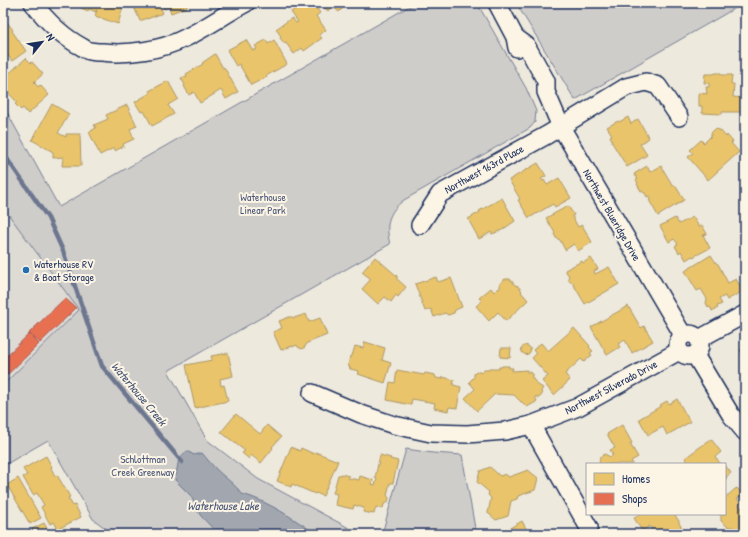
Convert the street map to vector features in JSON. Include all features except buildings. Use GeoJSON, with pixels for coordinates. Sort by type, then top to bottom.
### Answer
{"type":"FeatureCollection","features":[{"type":"Feature","properties":{"kind":"street"},"geometry":{"type":"LineString","coordinates":[[33,3],[56,28],[72,42],[89,51],[128,53],[166,46],[185,39],[246,3]]}},
{"type":"Feature","properties":{"kind":"street","name":"Northwest Blueridge Drive"},"geometry":{"type":"LineString","coordinates":[[497,3],[516,37],[526,45],[546,80],[546,92],[561,127],[731,415],[745,432]]}},
{"type":"Feature","properties":{"kind":"street","name":"Northwest 163rd Place"},"geometry":{"type":"LineString","coordinates":[[420,225],[440,194],[561,127],[626,87],[646,82],[658,86],[679,117]]}},
{"type":"Feature","properties":{"kind":"street","name":"Northwest Silverado Drive"},"geometry":{"type":"LineString","coordinates":[[312,393],[361,414],[394,425],[431,432],[467,434],[505,430],[531,425],[578,407],[745,314]]}},
{"type":"Feature","properties":{"kind":"street"},"geometry":{"type":"LineString","coordinates":[[531,425],[589,528]]}},
{"type":"Feature","properties":{"kind":"shaded area","name":"Waterhouse RV & Boat Storage"},"geometry":{"type":"Polygon","coordinates":[[[3,207],[79,310],[3,385],[3,207]]]}},
{"type":"Feature","properties":{"kind":"green space","name":"Waterhouse Linear Park"},"geometry":{"type":"Polygon","coordinates":[[[415,3],[477,3],[526,88],[536,111],[535,122],[530,128],[404,200],[394,209],[389,219],[388,231],[390,244],[168,371],[207,440],[258,479],[360,534],[113,534],[93,519],[48,440],[3,466],[3,385],[79,310],[3,207],[3,105],[59,207],[415,3]]]}},
{"type":"Feature","properties":{"kind":"green space"},"geometry":{"type":"Polygon","coordinates":[[[516,3],[744,3],[575,100],[516,3]]]}},
{"type":"Feature","properties":{"kind":"green space"},"geometry":{"type":"Polygon","coordinates":[[[406,449],[462,455],[476,534],[382,534],[406,449]]]}},
{"type":"Feature","properties":{"kind":"water","name":"Waterhouse Lake"},"geometry":{"type":"Polygon","coordinates":[[[187,451],[194,455],[202,453],[242,494],[271,506],[316,534],[218,534],[200,515],[191,496],[175,480],[179,458],[187,451]]]}},
{"type":"Feature","properties":{"kind":"waterway","name":"Waterhouse Creek"},"geometry":{"type":"LineString","coordinates":[[3,153],[48,218],[63,251],[102,366],[182,462]]}},
{"type":"Feature","properties":{"kind":"place","name":"Waterhouse RV & Boat Storage"},"geometry":{"type":"Point","coordinates":[26,270]}},
{"type":"Feature","properties":{"kind":"park label","name":"Schlottman Creek Greenway"},"geometry":{"type":"Point","coordinates":[143,465]}}]}
